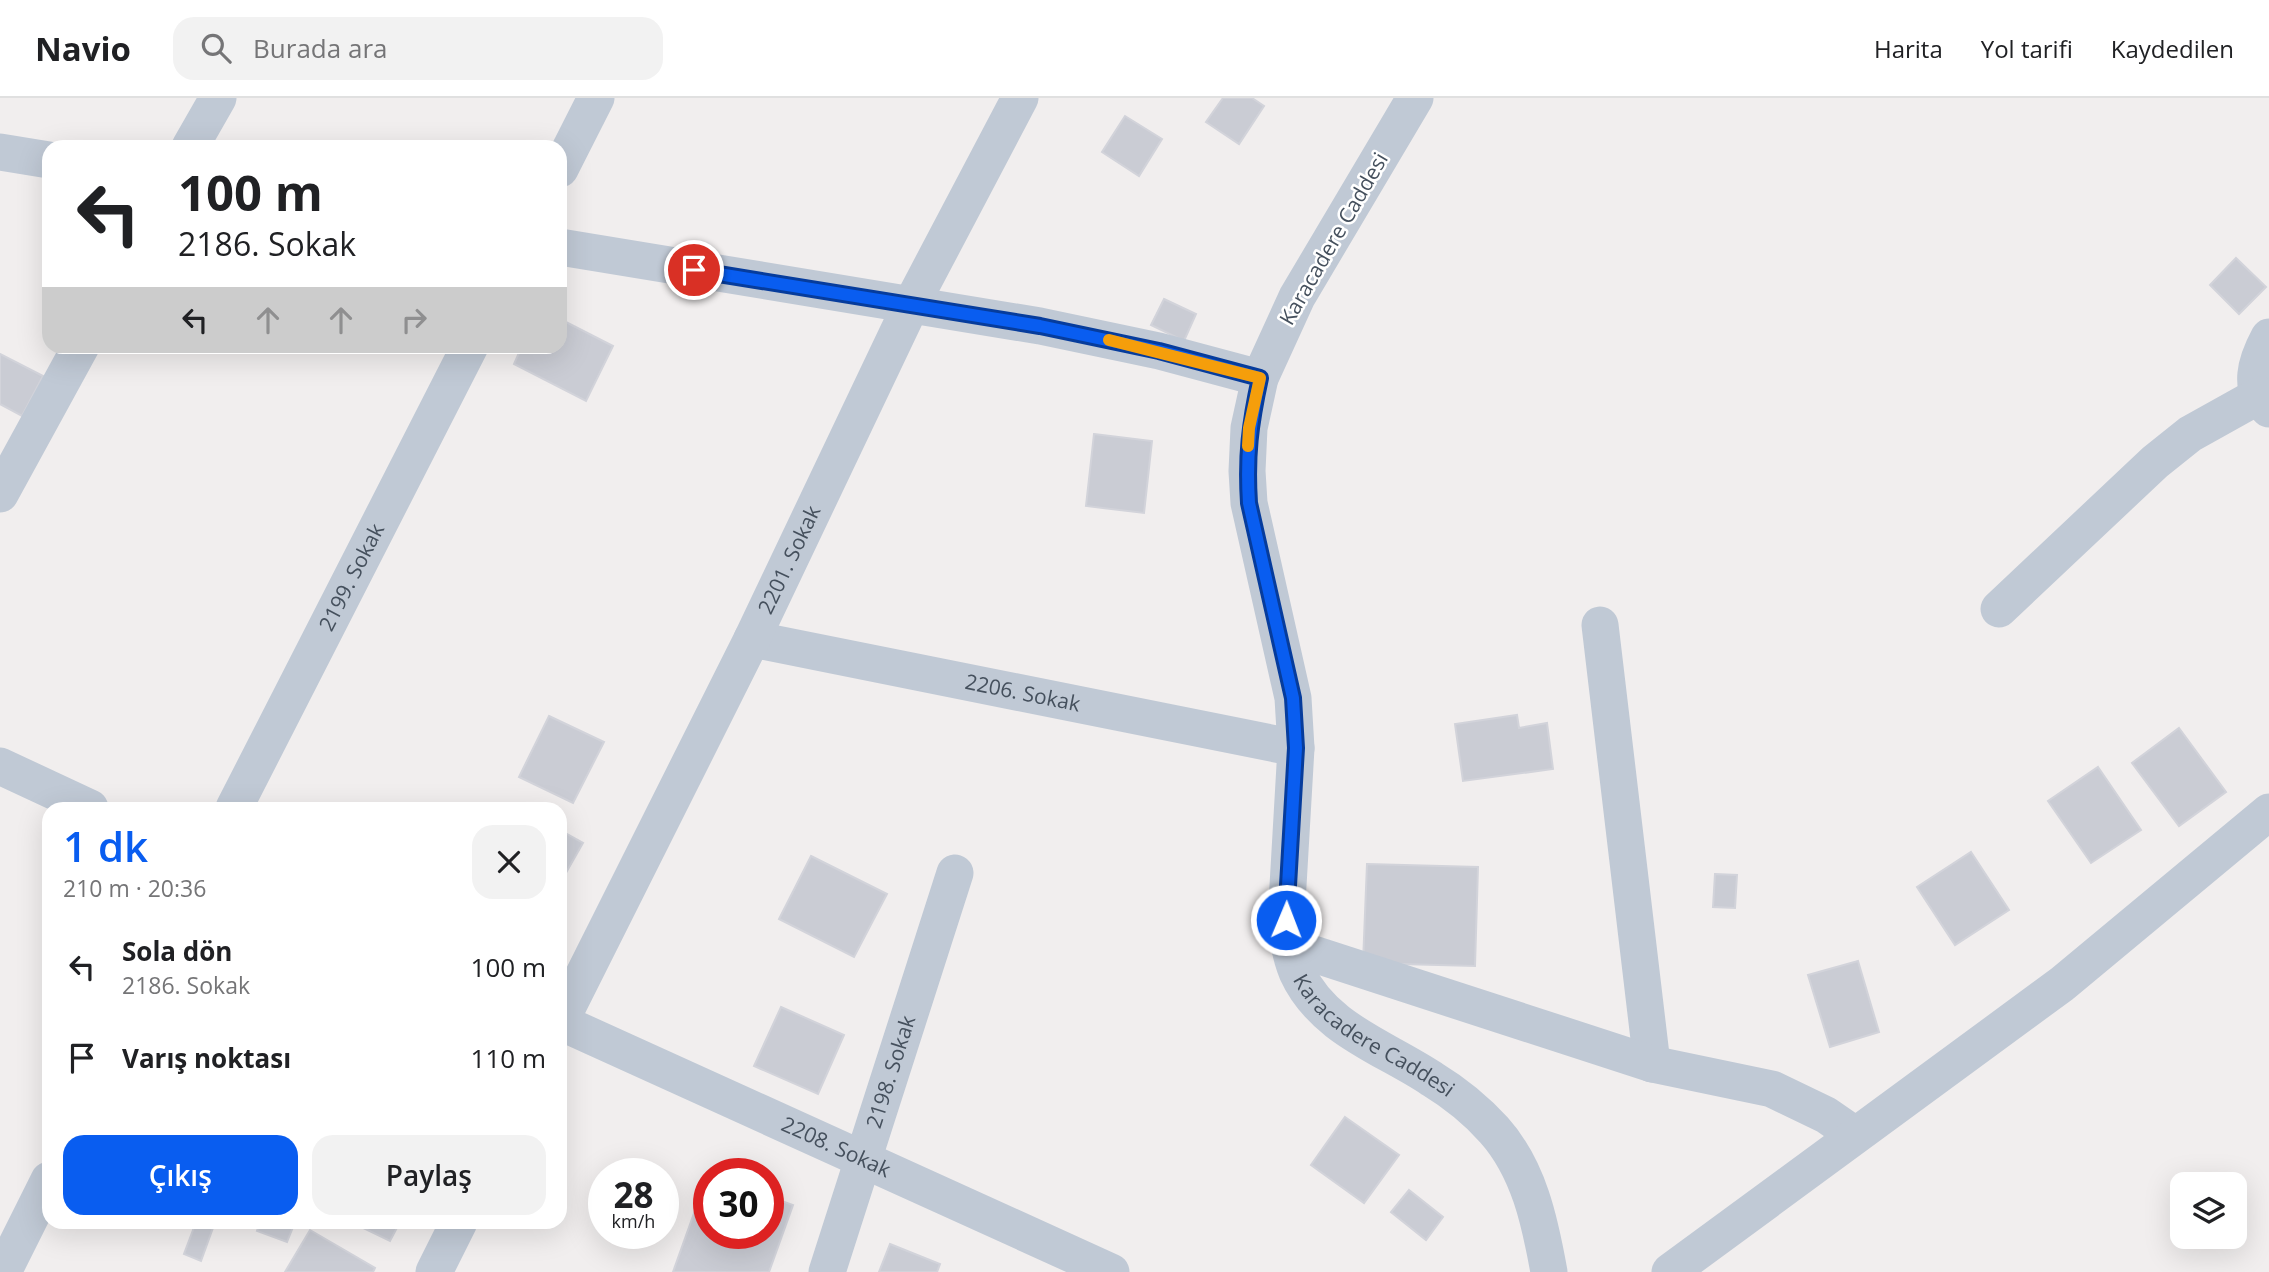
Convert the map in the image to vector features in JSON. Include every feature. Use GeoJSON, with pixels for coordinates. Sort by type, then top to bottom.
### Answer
{"type":"FeatureCollection","features":[{"type":"Feature","properties":{"kind":"street"},"geometry":{"type":"LineString","coordinates":[[194,140],[218,98]]}},
{"type":"Feature","properties":{"kind":"street"},"geometry":{"type":"LineString","coordinates":[[567,155],[596,98]]}},
{"type":"Feature","properties":{"kind":"street","name":"2201. Sokak"},"geometry":{"type":"LineString","coordinates":[[567,1008],[752,639],[910,307],[1020,98]]}},
{"type":"Feature","properties":{"kind":"street","name":"Karacadere Caddesi"},"geometry":{"type":"LineString","coordinates":[[1415,98],[1297,297],[1260,378],[1249,428],[1249,503],[1293,698],[1296,748],[1286,920],[1289,946],[1297,972],[1310,995],[1326,1013],[1360,1038],[1432,1079],[1472,1108],[1496,1132],[1520,1170],[1534,1203],[1549,1272]]}},
{"type":"Feature","properties":{"kind":"street"},"geometry":{"type":"LineString","coordinates":[[0,152],[42,159]]}},
{"type":"Feature","properties":{"kind":"street"},"geometry":{"type":"LineString","coordinates":[[567,248],[910,307],[1040,326],[1260,378]]}},
{"type":"Feature","properties":{"kind":"street"},"geometry":{"type":"LineString","coordinates":[[1999,609],[2155,461],[2190,434],[2264,402],[2256,386],[2255,368],[2269,337]]}},
{"type":"Feature","properties":{"kind":"street"},"geometry":{"type":"LineString","coordinates":[[0,494],[76,354]]}},
{"type":"Feature","properties":{"kind":"street","name":"2199. Sokak"},"geometry":{"type":"LineString","coordinates":[[237,802],[466,354]]}},
{"type":"Feature","properties":{"kind":"street"},"geometry":{"type":"LineString","coordinates":[[1600,625],[1652,1064]]}},
{"type":"Feature","properties":{"kind":"street","name":"2206. Sokak"},"geometry":{"type":"LineString","coordinates":[[752,639],[1296,748]]}},
{"type":"Feature","properties":{"kind":"street"},"geometry":{"type":"LineString","coordinates":[[0,766],[76,802]]}},
{"type":"Feature","properties":{"kind":"street"},"geometry":{"type":"LineString","coordinates":[[1670,1272],[2062,984],[2269,812]]}},
{"type":"Feature","properties":{"kind":"street","name":"2198. Sokak"},"geometry":{"type":"LineString","coordinates":[[827,1272],[955,873]]}},
{"type":"Feature","properties":{"kind":"street"},"geometry":{"type":"LineString","coordinates":[[1289,946],[1652,1064],[1772,1088],[1826,1115],[1855,1135]]}},
{"type":"Feature","properties":{"kind":"street","name":"2208. Sokak"},"geometry":{"type":"LineString","coordinates":[[567,1025],[1111,1272]]}},
{"type":"Feature","properties":{"kind":"street"},"geometry":{"type":"LineString","coordinates":[[3,1272],[42,1194]]}},
{"type":"Feature","properties":{"kind":"street"},"geometry":{"type":"LineString","coordinates":[[434,1272],[456,1229]]}},
{"type":"Feature","properties":{"kind":"building"},"geometry":{"type":"Polygon","coordinates":[[[1223,98],[1252,98],[1264,106],[1239,144],[1206,122],[1223,98]]]}},
{"type":"Feature","properties":{"kind":"building"},"geometry":{"type":"Polygon","coordinates":[[[1125,116],[1162,139],[1139,176],[1102,152],[1125,116]]]}},
{"type":"Feature","properties":{"kind":"building"},"geometry":{"type":"Polygon","coordinates":[[[2236,258],[2266,287],[2239,314],[2210,285],[2236,258]]]}},
{"type":"Feature","properties":{"kind":"building"},"geometry":{"type":"Polygon","coordinates":[[[1164,299],[1196,314],[1184,341],[1151,325],[1164,299]]]}},
{"type":"Feature","properties":{"kind":"building"},"geometry":{"type":"Polygon","coordinates":[[[567,323],[613,346],[586,401],[514,364],[518,354],[567,354],[567,323]]]}},
{"type":"Feature","properties":{"kind":"building"},"geometry":{"type":"Polygon","coordinates":[[[0,354],[43,376],[22,416],[0,404],[0,354]]]}},
{"type":"Feature","properties":{"kind":"building"},"geometry":{"type":"Polygon","coordinates":[[[1094,434],[1152,441],[1144,513],[1086,506],[1094,434]]]}},
{"type":"Feature","properties":{"kind":"building"},"geometry":{"type":"Polygon","coordinates":[[[1517,715],[1519,728],[1547,723],[1553,769],[1463,781],[1455,724],[1517,715]]]}},
{"type":"Feature","properties":{"kind":"building"},"geometry":{"type":"Polygon","coordinates":[[[549,716],[604,742],[573,803],[519,777],[549,716]]]}},
{"type":"Feature","properties":{"kind":"building"},"geometry":{"type":"Polygon","coordinates":[[[2179,728],[2226,792],[2179,826],[2132,763],[2179,728]]]}},
{"type":"Feature","properties":{"kind":"building"},"geometry":{"type":"Polygon","coordinates":[[[2098,767],[2141,830],[2091,863],[2048,801],[2098,767]]]}},
{"type":"Feature","properties":{"kind":"building"},"geometry":{"type":"Polygon","coordinates":[[[567,834],[583,843],[567,871],[567,834]]]}},
{"type":"Feature","properties":{"kind":"building"},"geometry":{"type":"Polygon","coordinates":[[[1971,852],[2009,910],[1955,945],[1917,887],[1971,852]]]}},
{"type":"Feature","properties":{"kind":"building"},"geometry":{"type":"Polygon","coordinates":[[[811,856],[887,894],[854,957],[779,919],[811,856]]]}},
{"type":"Feature","properties":{"kind":"building"},"geometry":{"type":"Polygon","coordinates":[[[1367,864],[1478,867],[1475,966],[1363,963],[1367,864]]]}},
{"type":"Feature","properties":{"kind":"building"},"geometry":{"type":"Polygon","coordinates":[[[1715,874],[1737,875],[1735,908],[1713,907],[1715,874]]]}},
{"type":"Feature","properties":{"kind":"building"},"geometry":{"type":"Polygon","coordinates":[[[1858,961],[1879,1032],[1830,1047],[1808,975],[1858,961]]]}},
{"type":"Feature","properties":{"kind":"building"},"geometry":{"type":"Polygon","coordinates":[[[781,1007],[844,1035],[818,1094],[754,1066],[781,1007]]]}},
{"type":"Feature","properties":{"kind":"building"},"geometry":{"type":"Polygon","coordinates":[[[1345,1117],[1399,1155],[1364,1203],[1311,1165],[1345,1117]]]}},
{"type":"Feature","properties":{"kind":"building"},"geometry":{"type":"Polygon","coordinates":[[[1409,1190],[1443,1217],[1426,1240],[1391,1212],[1409,1190]]]}},
{"type":"Feature","properties":{"kind":"building"},"geometry":{"type":"Polygon","coordinates":[[[784,1202],[793,1205],[784,1230],[784,1202]]]}},
{"type":"Feature","properties":{"kind":"building"},"geometry":{"type":"Polygon","coordinates":[[[693,1216],[693,1249],[777,1249],[769,1272],[673,1272],[693,1216]]]}},
{"type":"Feature","properties":{"kind":"building"},"geometry":{"type":"Polygon","coordinates":[[[193,1229],[213,1229],[201,1261],[184,1254],[193,1229]]]}},
{"type":"Feature","properties":{"kind":"building"},"geometry":{"type":"Polygon","coordinates":[[[258,1229],[292,1229],[287,1242],[258,1229]]]}},
{"type":"Feature","properties":{"kind":"building"},"geometry":{"type":"Polygon","coordinates":[[[365,1229],[396,1229],[390,1241],[365,1229]]]}},
{"type":"Feature","properties":{"kind":"building"},"geometry":{"type":"Polygon","coordinates":[[[310,1230],[375,1268],[373,1272],[285,1272],[310,1230]]]}},
{"type":"Feature","properties":{"kind":"building"},"geometry":{"type":"Polygon","coordinates":[[[890,1244],[940,1264],[937,1272],[879,1272],[890,1244]]]}},
{"type":"Feature","properties":{"kind":"slow traffic"},"geometry":{"type":"LineString","coordinates":[[1109,340],[1260,378],[1249,428],[1248,446]]}},
{"type":"Feature","properties":{"kind":"route"},"geometry":{"type":"LineString","coordinates":[[694,270],[1040,326],[1159,351],[1260,378],[1249,428],[1249,503],[1293,698],[1296,748],[1286,920]]}}]}
